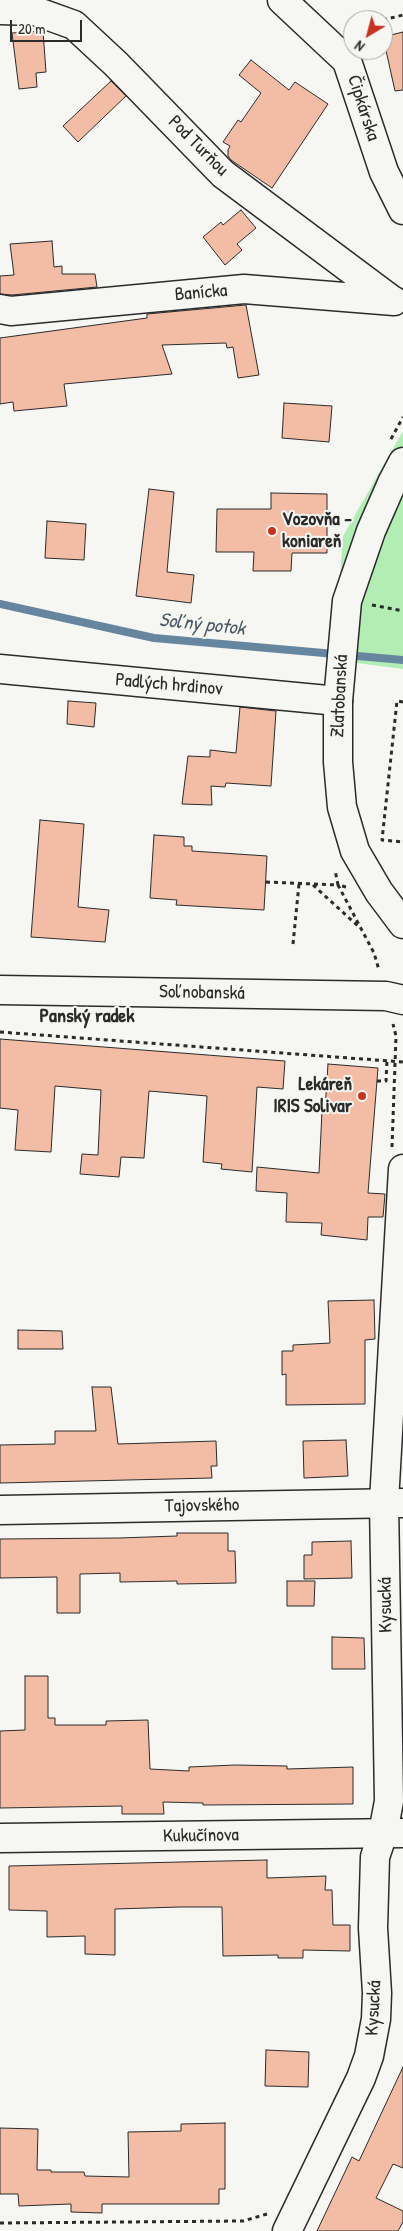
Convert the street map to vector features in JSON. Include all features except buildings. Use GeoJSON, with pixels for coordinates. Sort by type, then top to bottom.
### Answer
{"type":"FeatureCollection","features":[{"type":"Feature","properties":{"kind":"street","name":"Čipkárska"},"geometry":{"type":"LineString","coordinates":[[282,0],[347,61],[384,172],[403,210]]}},
{"type":"Feature","properties":{"kind":"street","name":"Pod Turňou"},"geometry":{"type":"LineString","coordinates":[[0,10],[35,11],[74,25],[116,64],[223,174],[398,301]]}},
{"type":"Feature","properties":{"kind":"street","name":"Banícka"},"geometry":{"type":"LineString","coordinates":[[0,309],[11,311],[244,289],[398,301]]}},
{"type":"Feature","properties":{"kind":"street","name":"Zlatobanská"},"geometry":{"type":"LineString","coordinates":[[403,462],[371,531],[347,605],[338,688],[338,762],[342,808],[355,851],[379,892],[403,924]]}},
{"type":"Feature","properties":{"kind":"street","name":"Padlých hrdinov"},"geometry":{"type":"LineString","coordinates":[[0,669],[338,688]]}},
{"type":"Feature","properties":{"kind":"street","name":"Soľnobanská"},"geometry":{"type":"LineString","coordinates":[[0,990],[395,998]]}},
{"type":"Feature","properties":{"kind":"street","name":"Kysucká"},"geometry":{"type":"LineString","coordinates":[[287,2231],[361,2078],[370,2050],[376,2019],[377,1993],[373,1928],[375,1857],[393,1833],[389,1801],[393,1502],[403,1169]]}},
{"type":"Feature","properties":{"kind":"street","name":"Tajovského"},"geometry":{"type":"LineString","coordinates":[[0,1510],[393,1502]]}},
{"type":"Feature","properties":{"kind":"street","name":"Kukučínova"},"geometry":{"type":"LineString","coordinates":[[0,1838],[393,1833]]}},
{"type":"Feature","properties":{"kind":"path"},"geometry":{"type":"LineString","coordinates":[[347,605],[403,611]]}},
{"type":"Feature","properties":{"kind":"path"},"geometry":{"type":"LineString","coordinates":[[403,702],[397,701],[382,840],[403,842]]}},
{"type":"Feature","properties":{"kind":"path"},"geometry":{"type":"LineString","coordinates":[[266,882],[338,886]]}},
{"type":"Feature","properties":{"kind":"path"},"geometry":{"type":"LineString","coordinates":[[293,944],[299,884]]}},
{"type":"Feature","properties":{"kind":"path"},"geometry":{"type":"LineString","coordinates":[[312,884],[361,928]]}},
{"type":"Feature","properties":{"kind":"path"},"geometry":{"type":"LineString","coordinates":[[395,998],[396,1061]]}},
{"type":"Feature","properties":{"kind":"path"},"geometry":{"type":"LineString","coordinates":[[0,1032],[403,1062]]}},
{"type":"Feature","properties":{"kind":"path"},"geometry":{"type":"LineString","coordinates":[[377,1081],[386,1081],[387,1061]]}},
{"type":"Feature","properties":{"kind":"path"},"geometry":{"type":"LineString","coordinates":[[0,2223],[243,2221],[266,2214],[271,2208]]}},
{"type":"Feature","properties":{"kind":"green space"},"geometry":{"type":"Polygon","coordinates":[[[403,431],[403,669],[334,660],[343,536],[403,431]]]}},
{"type":"Feature","properties":{"kind":"waterway","name":"Soľný potok"},"geometry":{"type":"LineString","coordinates":[[0,604],[154,638],[403,660]]}},
{"type":"Feature","properties":{"kind":"place","name":"Vozovňa - koniareň"},"geometry":{"type":"Point","coordinates":[272,531]}},
{"type":"Feature","properties":{"kind":"place","name":"Lekáreň IRIS Solivar"},"geometry":{"type":"Point","coordinates":[362,1096]}},
{"type":"Feature","properties":{"kind":"district","name":"Panský radek"},"geometry":{"type":"Point","coordinates":[87,1017]}}]}
